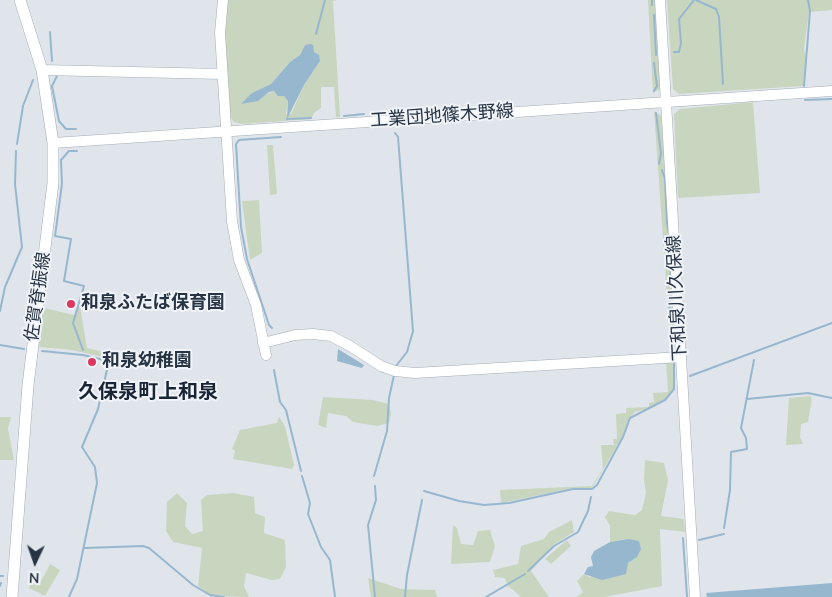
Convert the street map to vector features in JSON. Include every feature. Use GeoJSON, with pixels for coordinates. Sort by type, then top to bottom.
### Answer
{"type":"FeatureCollection","features":[{"type":"Feature","properties":{"kind":"main road","name":"佐賀脊振線"},"geometry":{"type":"LineString","coordinates":[[12,597],[28,385],[53,183],[53,143],[42,70],[20,0]]}},
{"type":"Feature","properties":{"kind":"street"},"geometry":{"type":"LineString","coordinates":[[223,0],[220,33],[234,235],[240,260],[256,305],[266,355]]}},
{"type":"Feature","properties":{"kind":"street","name":"下和泉川久保線"},"geometry":{"type":"LineString","coordinates":[[660,0],[695,597]]}},
{"type":"Feature","properties":{"kind":"street"},"geometry":{"type":"LineString","coordinates":[[42,70],[222,74]]}},
{"type":"Feature","properties":{"kind":"street","name":"工業団地篠木野線"},"geometry":{"type":"LineString","coordinates":[[53,143],[832,91]]}},
{"type":"Feature","properties":{"kind":"street"},"geometry":{"type":"LineString","coordinates":[[263,343],[295,335],[331,336],[381,366],[395,371],[415,373],[682,357]]}},
{"type":"Feature","properties":{"kind":"green space"},"geometry":{"type":"Polygon","coordinates":[[[227,0],[338,0],[333,1],[340,117],[336,117],[334,87],[321,87],[321,108],[314,113],[311,119],[242,124],[234,122],[230,117],[225,38],[227,0]],[[305,45],[300,55],[291,61],[271,84],[252,93],[262,96],[274,91],[284,96],[288,101],[286,114],[291,114],[304,85],[320,61],[305,45]]]}},
{"type":"Feature","properties":{"kind":"green space"},"geometry":{"type":"Polygon","coordinates":[[[648,0],[656,0],[660,89],[653,93],[648,0]]]}},
{"type":"Feature","properties":{"kind":"green space"},"geometry":{"type":"Polygon","coordinates":[[[667,0],[832,0],[832,10],[809,12],[804,49],[806,57],[803,86],[679,94],[673,89],[667,0]]]}},
{"type":"Feature","properties":{"kind":"green space"},"geometry":{"type":"Polygon","coordinates":[[[753,102],[760,193],[678,198],[674,114],[680,109],[753,102]]]}},
{"type":"Feature","properties":{"kind":"green space"},"geometry":{"type":"Polygon","coordinates":[[[654,111],[661,116],[666,176],[677,349],[671,352],[654,111]]]}},
{"type":"Feature","properties":{"kind":"green space"},"geometry":{"type":"Polygon","coordinates":[[[267,145],[273,145],[277,194],[270,195],[267,145]]]}},
{"type":"Feature","properties":{"kind":"green space"},"geometry":{"type":"Polygon","coordinates":[[[259,200],[262,253],[250,260],[242,201],[259,200]]]}},
{"type":"Feature","properties":{"kind":"green space"},"geometry":{"type":"Polygon","coordinates":[[[80,306],[87,348],[118,355],[116,360],[72,350],[39,347],[44,308],[74,315],[80,306]]]}},
{"type":"Feature","properties":{"kind":"green space"},"geometry":{"type":"Polygon","coordinates":[[[666,362],[673,362],[675,381],[673,389],[664,400],[651,408],[635,412],[630,417],[622,437],[594,485],[591,488],[573,488],[501,503],[500,490],[592,486],[603,469],[601,445],[614,445],[613,439],[617,439],[616,414],[626,413],[626,408],[649,407],[649,403],[654,402],[653,393],[668,392],[666,362]]]}},
{"type":"Feature","properties":{"kind":"green space"},"geometry":{"type":"Polygon","coordinates":[[[810,396],[812,399],[808,422],[801,424],[800,437],[803,444],[786,445],[789,398],[810,396]]]}},
{"type":"Feature","properties":{"kind":"green space"},"geometry":{"type":"Polygon","coordinates":[[[323,397],[373,400],[389,404],[391,414],[389,423],[377,426],[353,422],[346,416],[328,413],[326,428],[318,425],[323,397]]]}},
{"type":"Feature","properties":{"kind":"green space"},"geometry":{"type":"Polygon","coordinates":[[[0,417],[11,417],[8,429],[14,460],[0,460],[0,417]]]}},
{"type":"Feature","properties":{"kind":"green space"},"geometry":{"type":"Polygon","coordinates":[[[279,417],[285,426],[294,465],[292,469],[233,459],[235,451],[232,449],[240,430],[277,423],[279,417]]]}},
{"type":"Feature","properties":{"kind":"green space"},"geometry":{"type":"Polygon","coordinates":[[[645,460],[664,463],[668,480],[661,516],[684,519],[685,532],[660,529],[662,586],[604,597],[577,597],[583,592],[577,581],[584,574],[590,577],[628,563],[637,557],[628,539],[610,542],[610,526],[605,517],[609,511],[635,515],[642,510],[646,493],[644,480],[645,460]]]}},
{"type":"Feature","properties":{"kind":"green space"},"geometry":{"type":"Polygon","coordinates":[[[177,493],[187,503],[185,526],[192,534],[203,531],[201,500],[207,495],[234,493],[254,497],[255,513],[265,517],[264,533],[285,540],[286,567],[280,579],[271,580],[246,573],[244,586],[249,597],[211,596],[198,586],[202,548],[173,542],[166,531],[167,502],[177,493]]]}},
{"type":"Feature","properties":{"kind":"green space"},"geometry":{"type":"Polygon","coordinates":[[[572,520],[574,532],[553,545],[531,571],[549,597],[521,597],[507,585],[505,578],[495,577],[493,570],[518,564],[521,546],[544,539],[549,532],[572,520]]]}},
{"type":"Feature","properties":{"kind":"green space"},"geometry":{"type":"Polygon","coordinates":[[[453,525],[457,528],[461,544],[473,545],[478,531],[490,530],[495,546],[490,562],[451,564],[453,525]]]}},
{"type":"Feature","properties":{"kind":"green space"},"geometry":{"type":"Polygon","coordinates":[[[567,540],[571,546],[551,564],[545,559],[567,540]]]}},
{"type":"Feature","properties":{"kind":"green space"},"geometry":{"type":"Polygon","coordinates":[[[50,564],[60,570],[45,596],[29,588],[31,582],[39,585],[50,564]]]}},
{"type":"Feature","properties":{"kind":"green space"},"geometry":{"type":"Polygon","coordinates":[[[368,578],[401,589],[435,590],[437,597],[371,597],[368,578]]]}},
{"type":"Feature","properties":{"kind":"water"},"geometry":{"type":"Polygon","coordinates":[[[305,45],[313,45],[314,52],[319,55],[320,61],[304,85],[287,119],[288,101],[284,96],[278,96],[274,91],[269,92],[258,101],[241,104],[252,93],[271,84],[291,61],[300,55],[305,45]]]}},
{"type":"Feature","properties":{"kind":"water"},"geometry":{"type":"Polygon","coordinates":[[[338,349],[364,365],[362,368],[337,361],[338,349]]]}},
{"type":"Feature","properties":{"kind":"water"},"geometry":{"type":"Polygon","coordinates":[[[628,539],[639,541],[641,549],[637,557],[628,563],[626,574],[602,580],[584,574],[588,567],[593,566],[591,557],[594,551],[610,542],[628,539]]]}},
{"type":"Feature","properties":{"kind":"water"},"geometry":{"type":"Polygon","coordinates":[[[832,583],[832,597],[707,597],[706,593],[832,583]]]}},
{"type":"Feature","properties":{"kind":"waterway"},"geometry":{"type":"LineString","coordinates":[[316,34],[325,0]]}},
{"type":"Feature","properties":{"kind":"waterway"},"geometry":{"type":"LineString","coordinates":[[652,0],[652,5]]}},
{"type":"Feature","properties":{"kind":"waterway"},"geometry":{"type":"LineString","coordinates":[[674,52],[679,52],[681,43],[679,19],[694,0]]}},
{"type":"Feature","properties":{"kind":"waterway"},"geometry":{"type":"LineString","coordinates":[[696,0],[716,9],[719,17],[723,84]]}},
{"type":"Feature","properties":{"kind":"waterway"},"geometry":{"type":"LineString","coordinates":[[804,86],[810,11],[808,0]]}},
{"type":"Feature","properties":{"kind":"waterway"},"geometry":{"type":"LineString","coordinates":[[654,15],[656,55]]}},
{"type":"Feature","properties":{"kind":"waterway"},"geometry":{"type":"LineString","coordinates":[[50,32],[52,61]]}},
{"type":"Feature","properties":{"kind":"waterway"},"geometry":{"type":"LineString","coordinates":[[654,63],[657,86],[654,91]]}},
{"type":"Feature","properties":{"kind":"waterway"},"geometry":{"type":"LineString","coordinates":[[57,76],[52,86],[59,121],[66,129],[76,129]]}},
{"type":"Feature","properties":{"kind":"waterway"},"geometry":{"type":"LineString","coordinates":[[17,144],[23,106],[33,80]]}},
{"type":"Feature","properties":{"kind":"waterway"},"geometry":{"type":"LineString","coordinates":[[805,100],[832,99]]}},
{"type":"Feature","properties":{"kind":"waterway"},"geometry":{"type":"LineString","coordinates":[[377,114],[395,112]]}},
{"type":"Feature","properties":{"kind":"waterway"},"geometry":{"type":"LineString","coordinates":[[656,113],[661,153],[659,164]]}},
{"type":"Feature","properties":{"kind":"waterway"},"geometry":{"type":"LineString","coordinates":[[344,116],[364,114]]}},
{"type":"Feature","properties":{"kind":"waterway"},"geometry":{"type":"LineString","coordinates":[[287,119],[311,118]]}},
{"type":"Feature","properties":{"kind":"waterway"},"geometry":{"type":"LineString","coordinates":[[395,133],[398,137],[413,331],[407,352],[396,366]]}},
{"type":"Feature","properties":{"kind":"waterway"},"geometry":{"type":"LineString","coordinates":[[272,328],[269,325],[247,259],[241,227],[236,144],[239,140],[281,137]]}},
{"type":"Feature","properties":{"kind":"waterway"},"geometry":{"type":"LineString","coordinates":[[0,311],[5,287],[22,247],[15,184],[16,151]]}},
{"type":"Feature","properties":{"kind":"waterway"},"geometry":{"type":"LineString","coordinates":[[77,151],[69,151],[61,160],[62,184],[55,236],[71,239],[64,281],[84,286],[73,323],[83,350]]}},
{"type":"Feature","properties":{"kind":"waterway"},"geometry":{"type":"LineString","coordinates":[[662,170],[665,179],[669,234]]}},
{"type":"Feature","properties":{"kind":"waterway"},"geometry":{"type":"LineString","coordinates":[[669,239],[671,286]]}},
{"type":"Feature","properties":{"kind":"waterway"},"geometry":{"type":"LineString","coordinates":[[671,294],[669,302],[671,322]]}},
{"type":"Feature","properties":{"kind":"waterway"},"geometry":{"type":"LineString","coordinates":[[690,376],[832,323]]}},
{"type":"Feature","properties":{"kind":"waterway"},"geometry":{"type":"LineString","coordinates":[[673,328],[675,334]]}},
{"type":"Feature","properties":{"kind":"waterway"},"geometry":{"type":"LineString","coordinates":[[0,345],[24,349]]}},
{"type":"Feature","properties":{"kind":"waterway"},"geometry":{"type":"LineString","coordinates":[[42,351],[83,355],[109,361],[98,409],[82,447],[95,467],[97,483],[77,579],[69,597]]}},
{"type":"Feature","properties":{"kind":"waterway"},"geometry":{"type":"LineString","coordinates":[[724,528],[730,490],[731,452],[747,449],[746,438],[741,428],[754,360]]}},
{"type":"Feature","properties":{"kind":"waterway"},"geometry":{"type":"LineString","coordinates":[[424,491],[459,501],[484,505],[509,503],[573,489],[592,489],[597,485],[623,437],[630,418],[665,400],[674,389],[674,363]]}},
{"type":"Feature","properties":{"kind":"waterway"},"geometry":{"type":"LineString","coordinates":[[274,370],[280,402],[286,410],[301,471]]}},
{"type":"Feature","properties":{"kind":"waterway"},"geometry":{"type":"LineString","coordinates":[[374,476],[387,431],[389,398],[394,375]]}},
{"type":"Feature","properties":{"kind":"waterway"},"geometry":{"type":"LineString","coordinates":[[747,399],[808,393],[832,398]]}},
{"type":"Feature","properties":{"kind":"waterway"},"geometry":{"type":"LineString","coordinates":[[302,476],[310,503],[308,514],[321,547],[330,560],[335,597]]}},
{"type":"Feature","properties":{"kind":"waterway"},"geometry":{"type":"LineString","coordinates":[[375,486],[376,500],[368,525],[375,597]]}},
{"type":"Feature","properties":{"kind":"waterway"},"geometry":{"type":"LineString","coordinates":[[528,571],[554,546],[578,532],[588,511],[591,497]]}},
{"type":"Feature","properties":{"kind":"waterway"},"geometry":{"type":"LineString","coordinates":[[405,597],[407,575],[422,500]]}},
{"type":"Feature","properties":{"kind":"waterway"},"geometry":{"type":"LineString","coordinates":[[699,540],[724,534]]}},
{"type":"Feature","properties":{"kind":"waterway"},"geometry":{"type":"LineString","coordinates":[[683,538],[687,597]]}},
{"type":"Feature","properties":{"kind":"waterway"},"geometry":{"type":"LineString","coordinates":[[85,548],[143,546],[149,548],[193,585],[210,595],[224,597]]}},
{"type":"Feature","properties":{"kind":"waterway"},"geometry":{"type":"LineString","coordinates":[[486,597],[525,574]]}},
{"type":"Feature","properties":{"kind":"place","name":"和泉ふたば保育園"},"geometry":{"type":"Point","coordinates":[71,304]}},
{"type":"Feature","properties":{"kind":"place","name":"和泉幼稚園"},"geometry":{"type":"Point","coordinates":[92,362]}},
{"type":"Feature","properties":{"kind":"district","name":"久保泉町上和泉"},"geometry":{"type":"Point","coordinates":[148,393]}}]}
